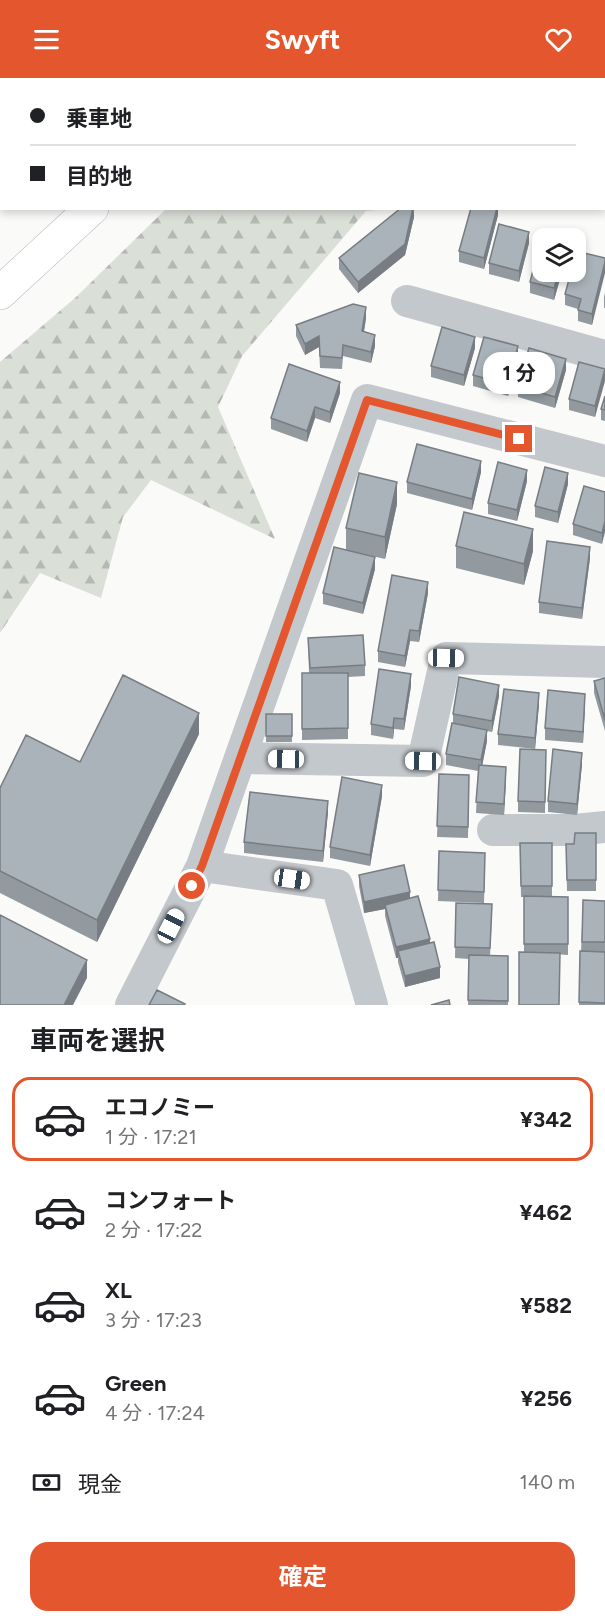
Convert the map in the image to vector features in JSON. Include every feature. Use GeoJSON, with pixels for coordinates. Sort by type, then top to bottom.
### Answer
{"type":"FeatureCollection","features":[{"type":"Feature","properties":{"kind":"street"},"geometry":{"type":"LineString","coordinates":[[0,293],[91,210]]}},
{"type":"Feature","properties":{"kind":"street"},"geometry":{"type":"LineString","coordinates":[[407,301],[605,356]]}},
{"type":"Feature","properties":{"kind":"street"},"geometry":{"type":"LineString","coordinates":[[131,1005],[202,866],[367,400],[605,461]]}},
{"type":"Feature","properties":{"kind":"street"},"geometry":{"type":"LineString","coordinates":[[240,758],[423,761],[446,658],[605,662]]}},
{"type":"Feature","properties":{"kind":"street"},"geometry":{"type":"LineString","coordinates":[[493,830],[575,830],[605,827]]}},
{"type":"Feature","properties":{"kind":"street"},"geometry":{"type":"LineString","coordinates":[[202,866],[337,885],[372,1005]]}},
{"type":"Feature","properties":{"kind":"green space"},"geometry":{"type":"Polygon","coordinates":[[[165,210],[379,210],[366,211],[242,356],[218,407],[275,539],[151,480],[123,517],[101,598],[40,573],[0,633],[0,362],[75,298],[165,210]]]}},
{"type":"Feature","properties":{"kind":"building"},"geometry":{"type":"Polygon","coordinates":[[[399,210],[413,210],[405,244],[358,282],[339,258],[399,210]]]}},
{"type":"Feature","properties":{"kind":"building"},"geometry":{"type":"Polygon","coordinates":[[[470,210],[496,210],[484,258],[459,251],[470,210]]]}},
{"type":"Feature","properties":{"kind":"building"},"geometry":{"type":"Polygon","coordinates":[[[499,224],[529,232],[519,271],[489,263],[499,224]]]}},
{"type":"Feature","properties":{"kind":"building"},"geometry":{"type":"Polygon","coordinates":[[[586,253],[605,258],[592,314],[578,310],[581,299],[565,294],[568,282],[586,282],[586,253]]]}},
{"type":"Feature","properties":{"kind":"building"},"geometry":{"type":"Polygon","coordinates":[[[532,274],[532,282],[556,282],[554,288],[530,282],[532,274]]]}},
{"type":"Feature","properties":{"kind":"building"},"geometry":{"type":"Polygon","coordinates":[[[353,304],[366,307],[362,331],[375,335],[371,352],[343,345],[342,358],[320,356],[319,336],[305,344],[296,325],[353,304]]]}},
{"type":"Feature","properties":{"kind":"building"},"geometry":{"type":"Polygon","coordinates":[[[442,327],[475,337],[464,375],[431,366],[442,327]]]}},
{"type":"Feature","properties":{"kind":"building"},"geometry":{"type":"Polygon","coordinates":[[[484,337],[518,346],[508,385],[473,375],[484,337]]]}},
{"type":"Feature","properties":{"kind":"building"},"geometry":{"type":"Polygon","coordinates":[[[529,348],[566,359],[555,397],[518,386],[529,348]]]}},
{"type":"Feature","properties":{"kind":"building"},"geometry":{"type":"Polygon","coordinates":[[[579,362],[605,369],[595,406],[569,399],[579,362]]]}},
{"type":"Feature","properties":{"kind":"building"},"geometry":{"type":"Polygon","coordinates":[[[289,364],[340,382],[330,412],[315,407],[307,431],[271,418],[289,364]]]}},
{"type":"Feature","properties":{"kind":"building"},"geometry":{"type":"Polygon","coordinates":[[[605,396],[605,410],[601,409],[605,396]]]}},
{"type":"Feature","properties":{"kind":"building"},"geometry":{"type":"Polygon","coordinates":[[[417,444],[481,461],[472,499],[407,482],[417,444]]]}},
{"type":"Feature","properties":{"kind":"building"},"geometry":{"type":"Polygon","coordinates":[[[498,462],[527,470],[517,510],[488,503],[498,462]]]}},
{"type":"Feature","properties":{"kind":"building"},"geometry":{"type":"Polygon","coordinates":[[[545,467],[568,473],[558,512],[535,506],[545,467]]]}},
{"type":"Feature","properties":{"kind":"building"},"geometry":{"type":"Polygon","coordinates":[[[359,473],[397,482],[385,537],[346,528],[359,473]]]}},
{"type":"Feature","properties":{"kind":"building"},"geometry":{"type":"Polygon","coordinates":[[[584,486],[605,492],[605,521],[602,533],[573,524],[584,486]]]}},
{"type":"Feature","properties":{"kind":"building"},"geometry":{"type":"Polygon","coordinates":[[[464,512],[533,529],[524,564],[456,546],[464,512]]]}},
{"type":"Feature","properties":{"kind":"building"},"geometry":{"type":"Polygon","coordinates":[[[547,541],[590,547],[582,608],[539,602],[547,541]]]}},
{"type":"Feature","properties":{"kind":"building"},"geometry":{"type":"Polygon","coordinates":[[[334,547],[375,557],[363,603],[323,593],[334,547]]]}},
{"type":"Feature","properties":{"kind":"building"},"geometry":{"type":"Polygon","coordinates":[[[392,575],[428,582],[419,631],[410,630],[405,656],[378,651],[392,575]]]}},
{"type":"Feature","properties":{"kind":"building"},"geometry":{"type":"Polygon","coordinates":[[[363,635],[365,665],[310,668],[308,638],[363,635]]]}},
{"type":"Feature","properties":{"kind":"building"},"geometry":{"type":"Polygon","coordinates":[[[379,669],[411,674],[404,719],[394,718],[393,728],[371,724],[379,669]]]}},
{"type":"Feature","properties":{"kind":"building"},"geometry":{"type":"Polygon","coordinates":[[[302,673],[348,673],[348,728],[302,729],[302,673]]]}},
{"type":"Feature","properties":{"kind":"building"},"geometry":{"type":"Polygon","coordinates":[[[123,675],[199,713],[97,920],[0,871],[0,788],[26,735],[80,762],[123,675]]]}},
{"type":"Feature","properties":{"kind":"building"},"geometry":{"type":"Polygon","coordinates":[[[459,677],[499,685],[492,721],[453,714],[459,677]]]}},
{"type":"Feature","properties":{"kind":"building"},"geometry":{"type":"Polygon","coordinates":[[[605,678],[605,720],[594,681],[605,678]]]}},
{"type":"Feature","properties":{"kind":"building"},"geometry":{"type":"Polygon","coordinates":[[[504,689],[539,693],[535,738],[498,734],[504,689]]]}},
{"type":"Feature","properties":{"kind":"building"},"geometry":{"type":"Polygon","coordinates":[[[548,690],[585,694],[583,732],[545,728],[548,690]]]}},
{"type":"Feature","properties":{"kind":"building"},"geometry":{"type":"Polygon","coordinates":[[[266,714],[292,714],[292,736],[266,736],[266,714]]]}},
{"type":"Feature","properties":{"kind":"building"},"geometry":{"type":"Polygon","coordinates":[[[452,723],[487,730],[481,760],[446,754],[452,723]]]}},
{"type":"Feature","properties":{"kind":"building"},"geometry":{"type":"Polygon","coordinates":[[[520,749],[546,750],[545,802],[518,801],[520,749]]]}},
{"type":"Feature","properties":{"kind":"building"},"geometry":{"type":"Polygon","coordinates":[[[553,749],[582,753],[577,804],[548,801],[553,749]]]}},
{"type":"Feature","properties":{"kind":"building"},"geometry":{"type":"Polygon","coordinates":[[[479,765],[506,767],[504,804],[476,802],[479,765]]]}},
{"type":"Feature","properties":{"kind":"building"},"geometry":{"type":"Polygon","coordinates":[[[439,774],[469,775],[468,827],[437,826],[439,774]]]}},
{"type":"Feature","properties":{"kind":"building"},"geometry":{"type":"Polygon","coordinates":[[[342,777],[382,785],[370,855],[330,847],[342,777]]]}},
{"type":"Feature","properties":{"kind":"building"},"geometry":{"type":"Polygon","coordinates":[[[250,792],[328,801],[323,851],[244,842],[250,792]]]}},
{"type":"Feature","properties":{"kind":"building"},"geometry":{"type":"Polygon","coordinates":[[[575,833],[596,833],[596,880],[567,880],[566,844],[574,844],[575,833]]]}},
{"type":"Feature","properties":{"kind":"building"},"geometry":{"type":"Polygon","coordinates":[[[520,843],[552,843],[552,886],[521,886],[520,843]]]}},
{"type":"Feature","properties":{"kind":"building"},"geometry":{"type":"Polygon","coordinates":[[[439,851],[485,853],[484,892],[438,890],[439,851]]]}},
{"type":"Feature","properties":{"kind":"building"},"geometry":{"type":"Polygon","coordinates":[[[404,865],[410,892],[364,902],[359,875],[404,865]]]}},
{"type":"Feature","properties":{"kind":"building"},"geometry":{"type":"Polygon","coordinates":[[[418,896],[430,939],[396,947],[385,905],[418,896]]]}},
{"type":"Feature","properties":{"kind":"building"},"geometry":{"type":"Polygon","coordinates":[[[524,896],[568,897],[568,944],[524,944],[524,896]]]}},
{"type":"Feature","properties":{"kind":"building"},"geometry":{"type":"Polygon","coordinates":[[[583,900],[605,901],[605,942],[582,942],[583,900]]]}},
{"type":"Feature","properties":{"kind":"building"},"geometry":{"type":"Polygon","coordinates":[[[456,903],[492,904],[490,948],[455,947],[456,903]]]}},
{"type":"Feature","properties":{"kind":"building"},"geometry":{"type":"Polygon","coordinates":[[[0,915],[87,960],[64,1005],[0,1005],[0,915]]]}},
{"type":"Feature","properties":{"kind":"building"},"geometry":{"type":"Polygon","coordinates":[[[434,942],[440,967],[405,976],[398,951],[434,942]]]}},
{"type":"Feature","properties":{"kind":"building"},"geometry":{"type":"Polygon","coordinates":[[[580,951],[605,952],[605,1003],[579,1002],[580,951]]]}},
{"type":"Feature","properties":{"kind":"building"},"geometry":{"type":"Polygon","coordinates":[[[519,952],[560,953],[559,1005],[519,1005],[519,952]]]}},
{"type":"Feature","properties":{"kind":"building"},"geometry":{"type":"Polygon","coordinates":[[[469,955],[508,956],[508,1001],[468,1000],[469,955]]]}},
{"type":"Feature","properties":{"kind":"building"},"geometry":{"type":"Polygon","coordinates":[[[157,990],[185,1004],[149,1005],[157,990]]]}},
{"type":"Feature","properties":{"kind":"building"},"geometry":{"type":"Polygon","coordinates":[[[449,1000],[450,1005],[431,1005],[449,1000]]]}},
{"type":"Feature","properties":{"kind":"route"},"geometry":{"type":"LineString","coordinates":[[192,886],[202,866],[367,400],[519,439]]}}]}
